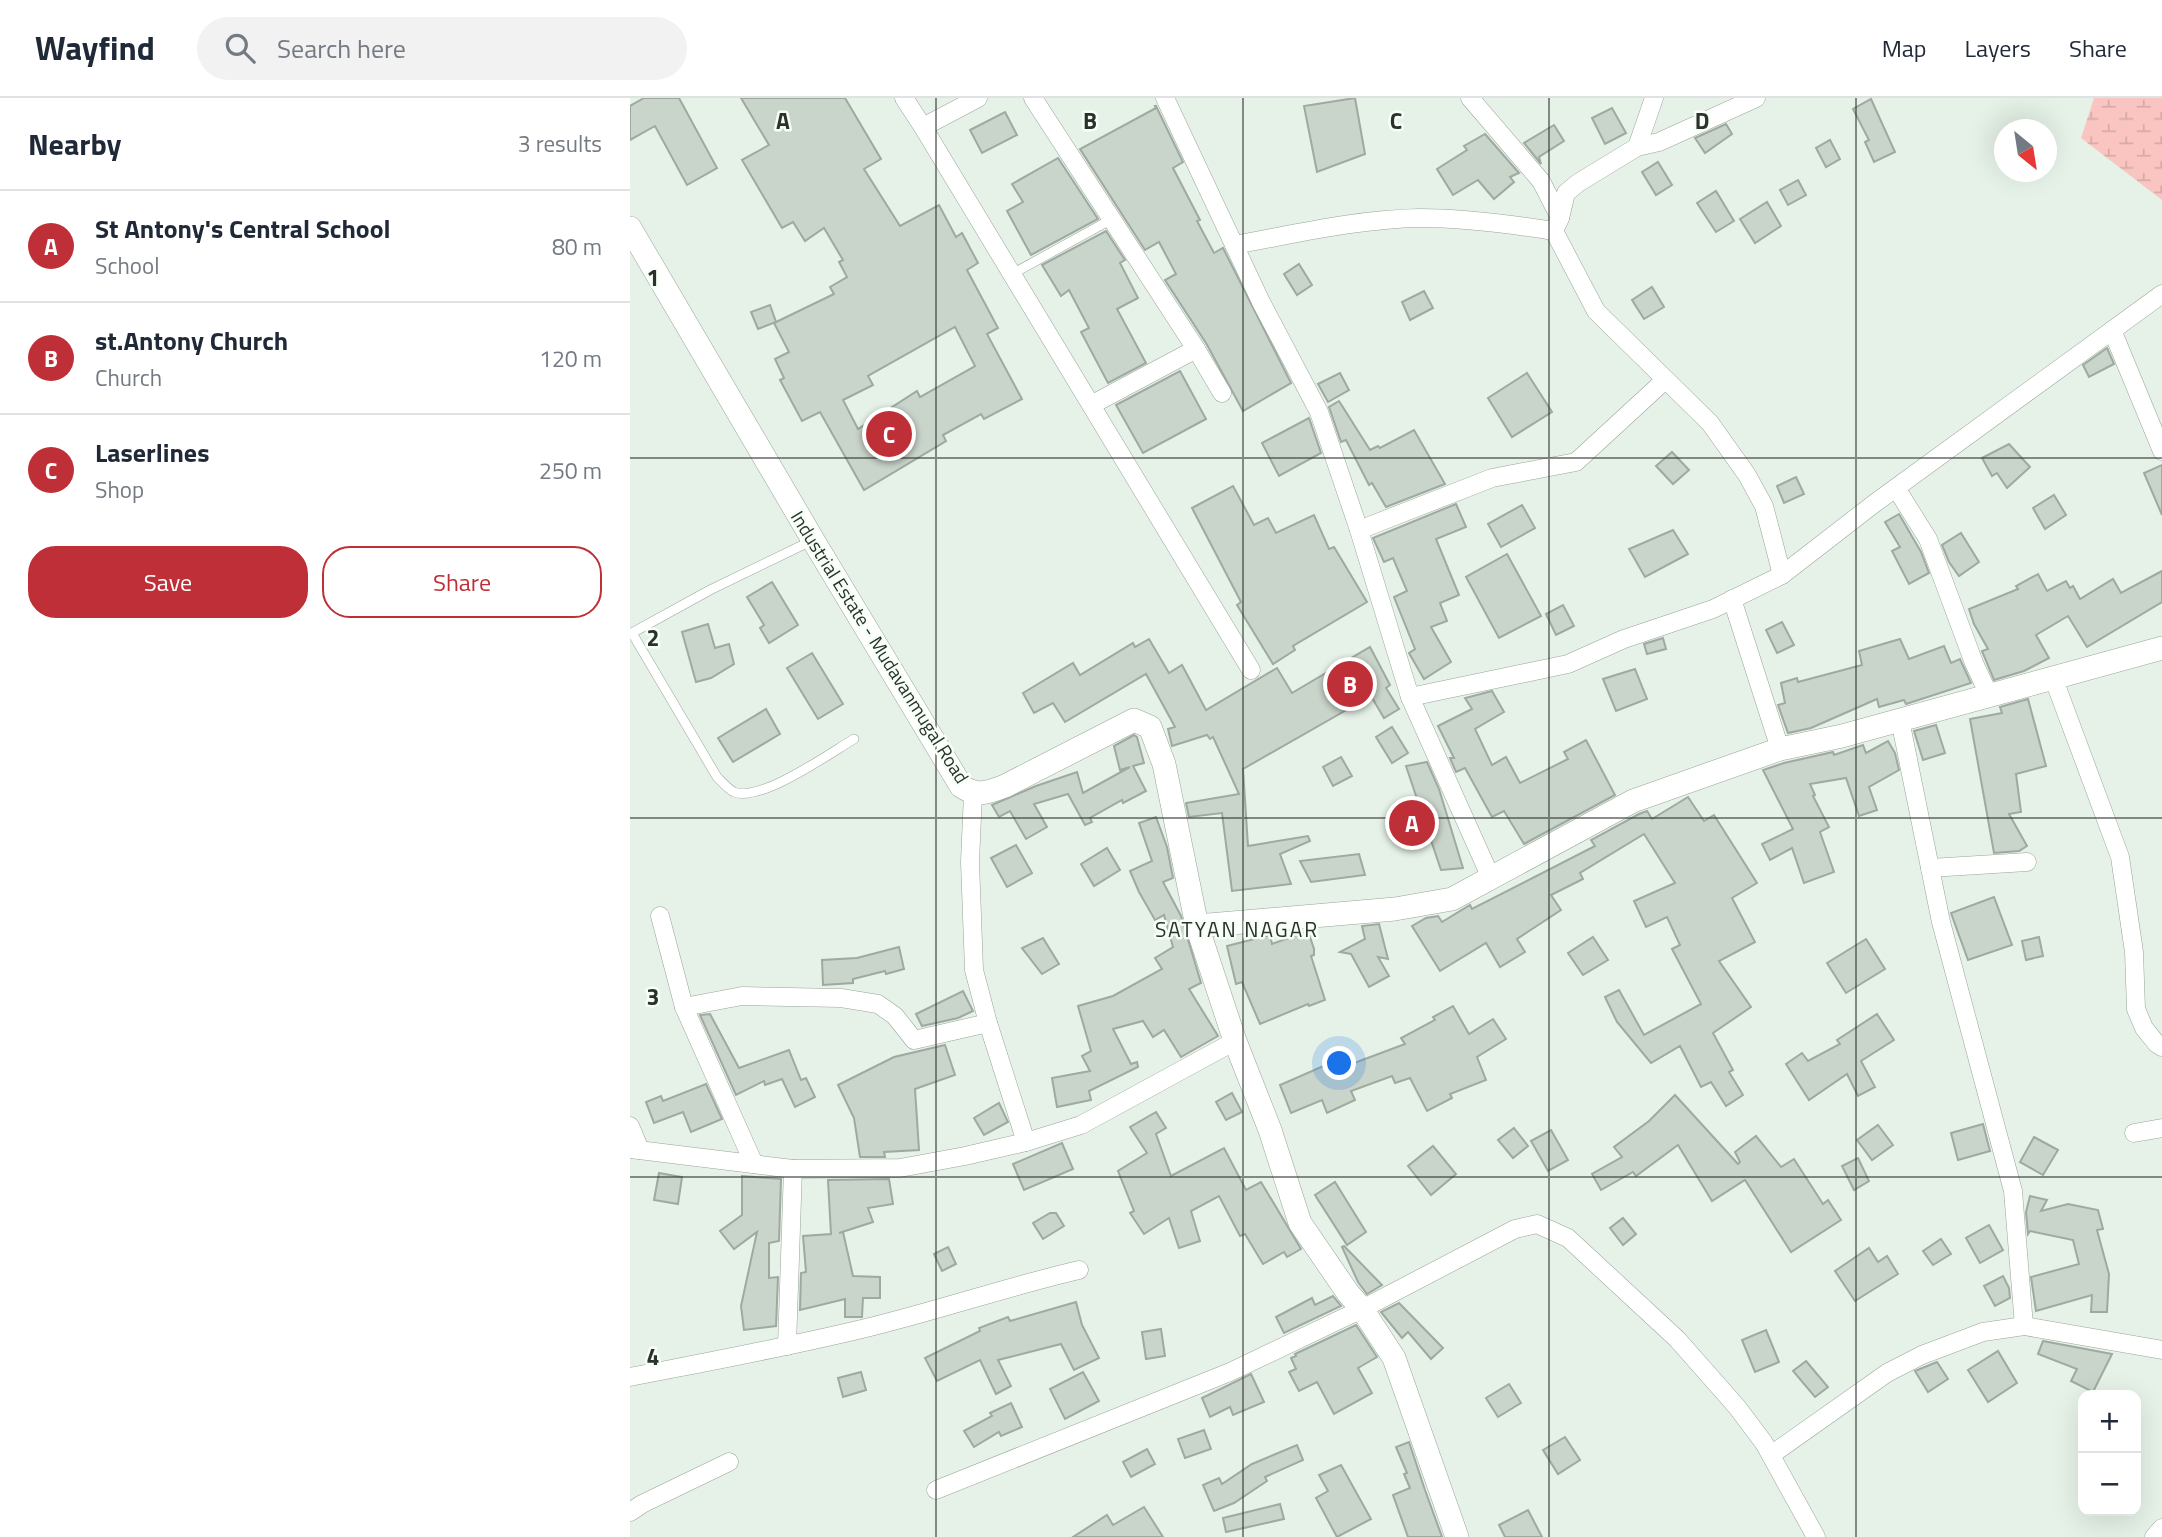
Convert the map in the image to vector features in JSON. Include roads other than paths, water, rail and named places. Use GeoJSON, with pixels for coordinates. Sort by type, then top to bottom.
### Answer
{"type":"FeatureCollection","features":[{"type":"Feature","properties":{"kind":"street"},"geometry":{"type":"LineString","coordinates":[[904,98],[1251,670]]}},
{"type":"Feature","properties":{"kind":"street"},"geometry":{"type":"LineString","coordinates":[[923,127],[978,98]]}},
{"type":"Feature","properties":{"kind":"street"},"geometry":{"type":"LineString","coordinates":[[1033,98],[1222,393]]}},
{"type":"Feature","properties":{"kind":"street"},"geometry":{"type":"LineString","coordinates":[[1165,98],[1234,245],[1319,412],[1359,530],[1410,697],[1491,878]]}},
{"type":"Feature","properties":{"kind":"street"},"geometry":{"type":"LineString","coordinates":[[1469,98],[1541,181],[1596,311],[1710,423],[1747,475],[1764,506],[1782,575]]}},
{"type":"Feature","properties":{"kind":"street"},"geometry":{"type":"LineString","coordinates":[[1637,147],[1654,98]]}},
{"type":"Feature","properties":{"kind":"street"},"geometry":{"type":"LineString","coordinates":[[1557,224],[1566,193],[1578,183],[1637,147],[1659,142],[1756,98]]}},
{"type":"Feature","properties":{"kind":"street"},"geometry":{"type":"LineString","coordinates":[[1234,245],[1329,227],[1417,218],[1557,224]]}},
{"type":"Feature","properties":{"kind":"street","name":"Industrial Estate - Mudavanmugal Road"},"geometry":{"type":"LineString","coordinates":[[630,228],[961,786],[973,794],[985,794],[1134,720],[1150,727],[1164,764],[1197,926],[1235,1041],[1270,1130],[1300,1223],[1394,1358],[1457,1537]]}},
{"type":"Feature","properties":{"kind":"street"},"geometry":{"type":"LineString","coordinates":[[1410,697],[1568,664],[1625,639],[1713,609],[1782,575],[1896,488],[2162,294]]}},
{"type":"Feature","properties":{"kind":"street"},"geometry":{"type":"LineString","coordinates":[[2112,331],[2162,451]]}},
{"type":"Feature","properties":{"kind":"street"},"geometry":{"type":"LineString","coordinates":[[1091,405],[1196,349]]}},
{"type":"Feature","properties":{"kind":"street"},"geometry":{"type":"LineString","coordinates":[[1359,530],[1492,478],[1576,462],[1665,380]]}},
{"type":"Feature","properties":{"kind":"street"},"geometry":{"type":"LineString","coordinates":[[1896,488],[1928,539],[1974,663],[1989,695]]}},
{"type":"Feature","properties":{"kind":"street"},"geometry":{"type":"LineString","coordinates":[[1732,599],[1780,749]]}},
{"type":"Feature","properties":{"kind":"street"},"geometry":{"type":"LineString","coordinates":[[1197,926],[1395,909],[1452,899],[1633,801],[1780,749],[1842,736],[2162,648]]}},
{"type":"Feature","properties":{"kind":"street"},"geometry":{"type":"LineString","coordinates":[[2053,677],[2120,858],[2134,952],[2136,1009],[2144,1028],[2162,1047]]}},
{"type":"Feature","properties":{"kind":"street"},"geometry":{"type":"LineString","coordinates":[[1899,720],[1941,922],[2013,1191],[2024,1326]]}},
{"type":"Feature","properties":{"kind":"street"},"geometry":{"type":"LineString","coordinates":[[973,794],[970,862],[974,970],[1026,1142]]}},
{"type":"Feature","properties":{"kind":"street"},"geometry":{"type":"LineString","coordinates":[[1930,868],[2027,862]]}},
{"type":"Feature","properties":{"kind":"street"},"geometry":{"type":"LineString","coordinates":[[660,916],[684,1007],[754,1164]]}},
{"type":"Feature","properties":{"kind":"street"},"geometry":{"type":"LineString","coordinates":[[684,1007],[742,996],[853,1000],[878,1004],[895,1016],[914,1040],[988,1023]]}},
{"type":"Feature","properties":{"kind":"street"},"geometry":{"type":"LineString","coordinates":[[630,1126],[635,1150],[793,1169],[900,1168],[1026,1142],[1081,1125],[1235,1041]]}},
{"type":"Feature","properties":{"kind":"street"},"geometry":{"type":"LineString","coordinates":[[2134,1133],[2162,1128]]}},
{"type":"Feature","properties":{"kind":"street"},"geometry":{"type":"LineString","coordinates":[[787,1346],[793,1169]]}},
{"type":"Feature","properties":{"kind":"street"},"geometry":{"type":"LineString","coordinates":[[936,1490],[1230,1372],[1362,1309],[1515,1228],[1537,1224],[1569,1238],[1677,1339],[1737,1407],[1771,1455],[1816,1537]]}},
{"type":"Feature","properties":{"kind":"street"},"geometry":{"type":"LineString","coordinates":[[630,1377],[787,1346],[917,1315],[1011,1286],[1079,1270]]}},
{"type":"Feature","properties":{"kind":"street"},"geometry":{"type":"LineString","coordinates":[[1771,1455],[1887,1373],[1922,1355],[1983,1332],[2024,1326],[2162,1349]]}},
{"type":"Feature","properties":{"kind":"street"},"geometry":{"type":"LineString","coordinates":[[630,1512],[729,1462]]}},
{"type":"Feature","properties":{"kind":"street"},"geometry":{"type":"LineString","coordinates":[[2154,1537],[2162,1528]]}},
{"type":"Feature","properties":{"kind":"lane"},"geometry":{"type":"LineString","coordinates":[[1012,274],[1112,219]]}},
{"type":"Feature","properties":{"kind":"lane"},"geometry":{"type":"LineString","coordinates":[[813,540],[710,590],[631,634],[717,777],[733,792],[751,794],[769,788],[854,739]]}},
{"type":"Feature","properties":{"kind":"place","name":"Laserlines"},"geometry":{"type":"Point","coordinates":[889,434]}},
{"type":"Feature","properties":{"kind":"place","name":"st.Antony Church"},"geometry":{"type":"Point","coordinates":[1350,684]}},
{"type":"Feature","properties":{"kind":"place","name":"St Antony's Central School"},"geometry":{"type":"Point","coordinates":[1412,823]}},
{"type":"Feature","properties":{"kind":"district","name":"SATYAN NAGAR"},"geometry":{"type":"Point","coordinates":[1237,930]}}]}
